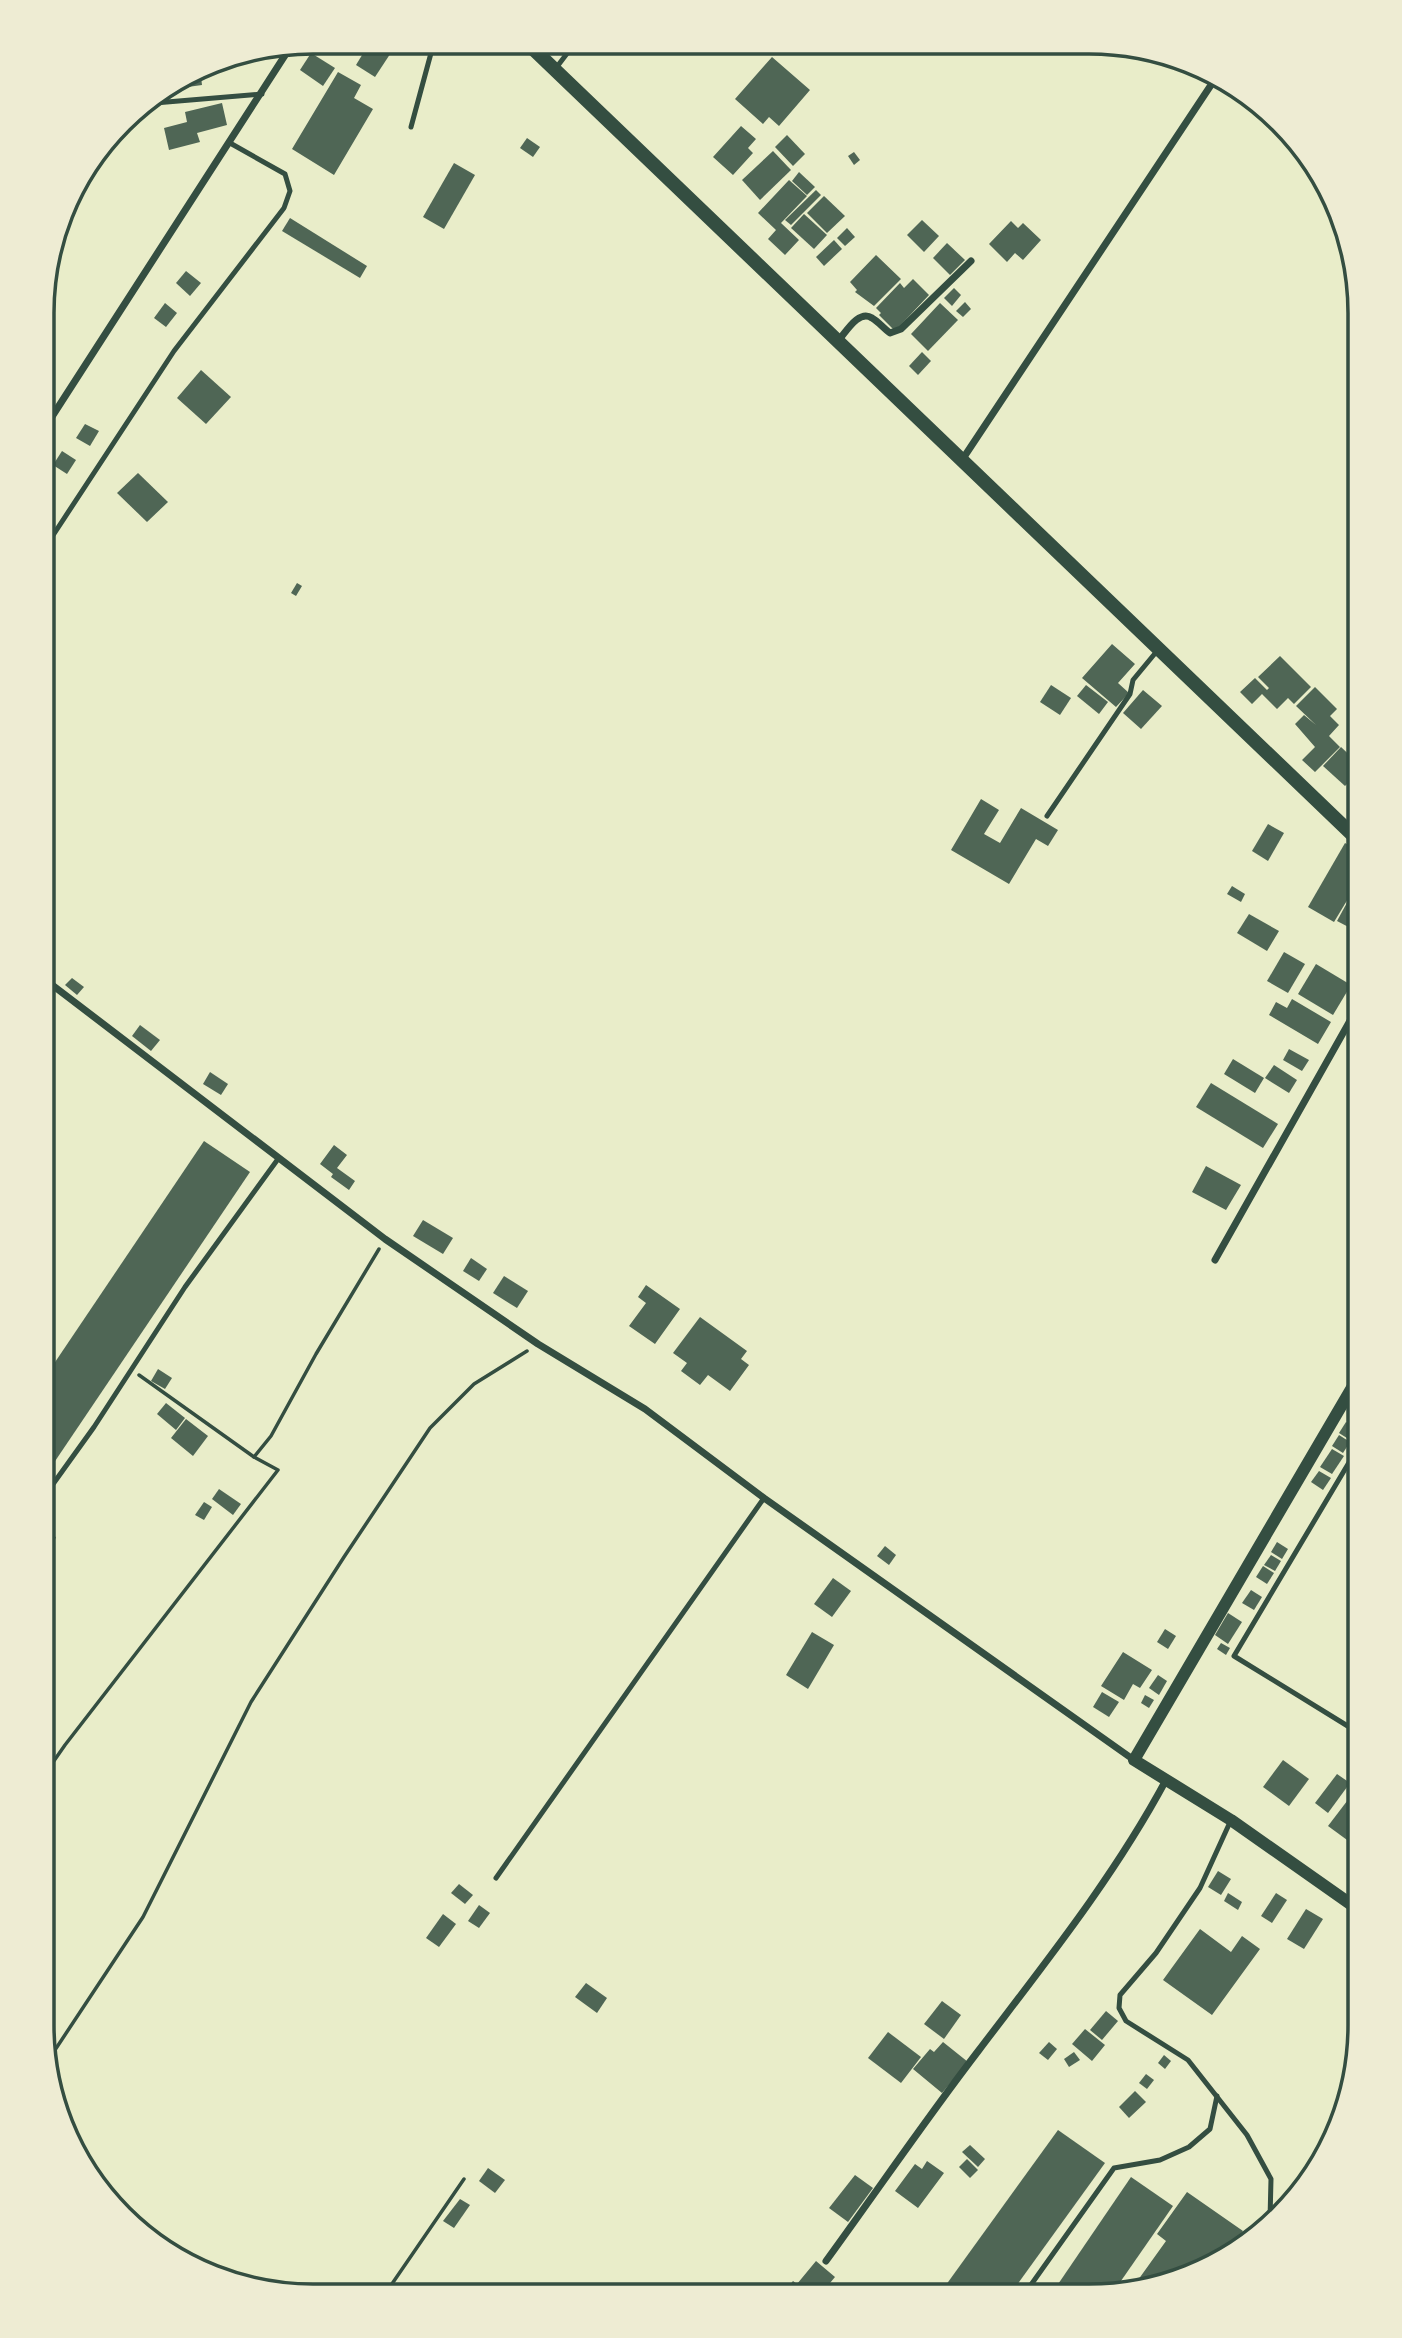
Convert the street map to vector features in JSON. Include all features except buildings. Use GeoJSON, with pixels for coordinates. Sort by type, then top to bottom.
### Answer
{"type":"FeatureCollection","features":[{"type":"Feature","properties":{"kind":"main road"},"geometry":{"type":"LineString","coordinates":[[539,54],[1348,830]]}},
{"type":"Feature","properties":{"kind":"street"},"geometry":{"type":"LineString","coordinates":[[54,414],[285,56]]}},
{"type":"Feature","properties":{"kind":"street"},"geometry":{"type":"LineString","coordinates":[[962,460],[1211,85]]}},
{"type":"Feature","properties":{"kind":"street"},"geometry":{"type":"LineString","coordinates":[[838,341],[859,317],[865,315],[871,316],[890,332],[901,329],[971,261]]}},
{"type":"Feature","properties":{"kind":"street"},"geometry":{"type":"LineString","coordinates":[[54,986],[385,1239],[538,1344],[645,1409],[764,1498],[1134,1760],[1231,1819],[1348,1902]]}},
{"type":"Feature","properties":{"kind":"street"},"geometry":{"type":"LineString","coordinates":[[1215,1260],[1348,1024]]}},
{"type":"Feature","properties":{"kind":"street"},"geometry":{"type":"LineString","coordinates":[[1134,1760],[1348,1394]]}},
{"type":"Feature","properties":{"kind":"street"},"geometry":{"type":"LineString","coordinates":[[826,2261],[1090,1902],[1140,1828],[1166,1780]]}},
{"type":"Feature","properties":{"kind":"lane"},"geometry":{"type":"LineString","coordinates":[[411,127],[431,54]]}},
{"type":"Feature","properties":{"kind":"lane"},"geometry":{"type":"LineString","coordinates":[[555,69],[567,54]]}},
{"type":"Feature","properties":{"kind":"lane"},"geometry":{"type":"LineString","coordinates":[[163,102],[262,94]]}},
{"type":"Feature","properties":{"kind":"lane"},"geometry":{"type":"LineString","coordinates":[[54,535],[174,351],[284,208],[290,191],[285,174],[230,143]]}},
{"type":"Feature","properties":{"kind":"lane"},"geometry":{"type":"LineString","coordinates":[[1047,816],[1130,694],[1133,680],[1159,649]]}},
{"type":"Feature","properties":{"kind":"lane"},"geometry":{"type":"LineString","coordinates":[[54,1482],[185,1287],[278,1159]]}},
{"type":"Feature","properties":{"kind":"lane"},"geometry":{"type":"LineString","coordinates":[[1348,1464],[1234,1656],[1348,1726]]}},
{"type":"Feature","properties":{"kind":"lane"},"geometry":{"type":"LineString","coordinates":[[496,1878],[764,1498]]}},
{"type":"Feature","properties":{"kind":"lane"},"geometry":{"type":"LineString","coordinates":[[1231,1819],[1200,1888],[1156,1953],[1120,1995],[1119,2008],[1126,2021],[1188,2060],[1247,2134],[1271,2179],[1270,2210]]}},
{"type":"Feature","properties":{"kind":"lane"},"geometry":{"type":"LineString","coordinates":[[1032,2284],[1114,2168],[1160,2160],[1189,2147],[1210,2129],[1217,2096]]}},
{"type":"Feature","properties":{"kind":"path"},"geometry":{"type":"LineString","coordinates":[[254,1457],[271,1436],[316,1354],[385,1239]]}},
{"type":"Feature","properties":{"kind":"path"},"geometry":{"type":"LineString","coordinates":[[55,2049],[143,1917],[251,1702],[430,1428],[474,1384],[538,1344]]}},
{"type":"Feature","properties":{"kind":"path"},"geometry":{"type":"LineString","coordinates":[[54,1761],[278,1470],[254,1457],[131,1370]]}},
{"type":"Feature","properties":{"kind":"path"},"geometry":{"type":"LineString","coordinates":[[392,2284],[464,2179]]}}]}
